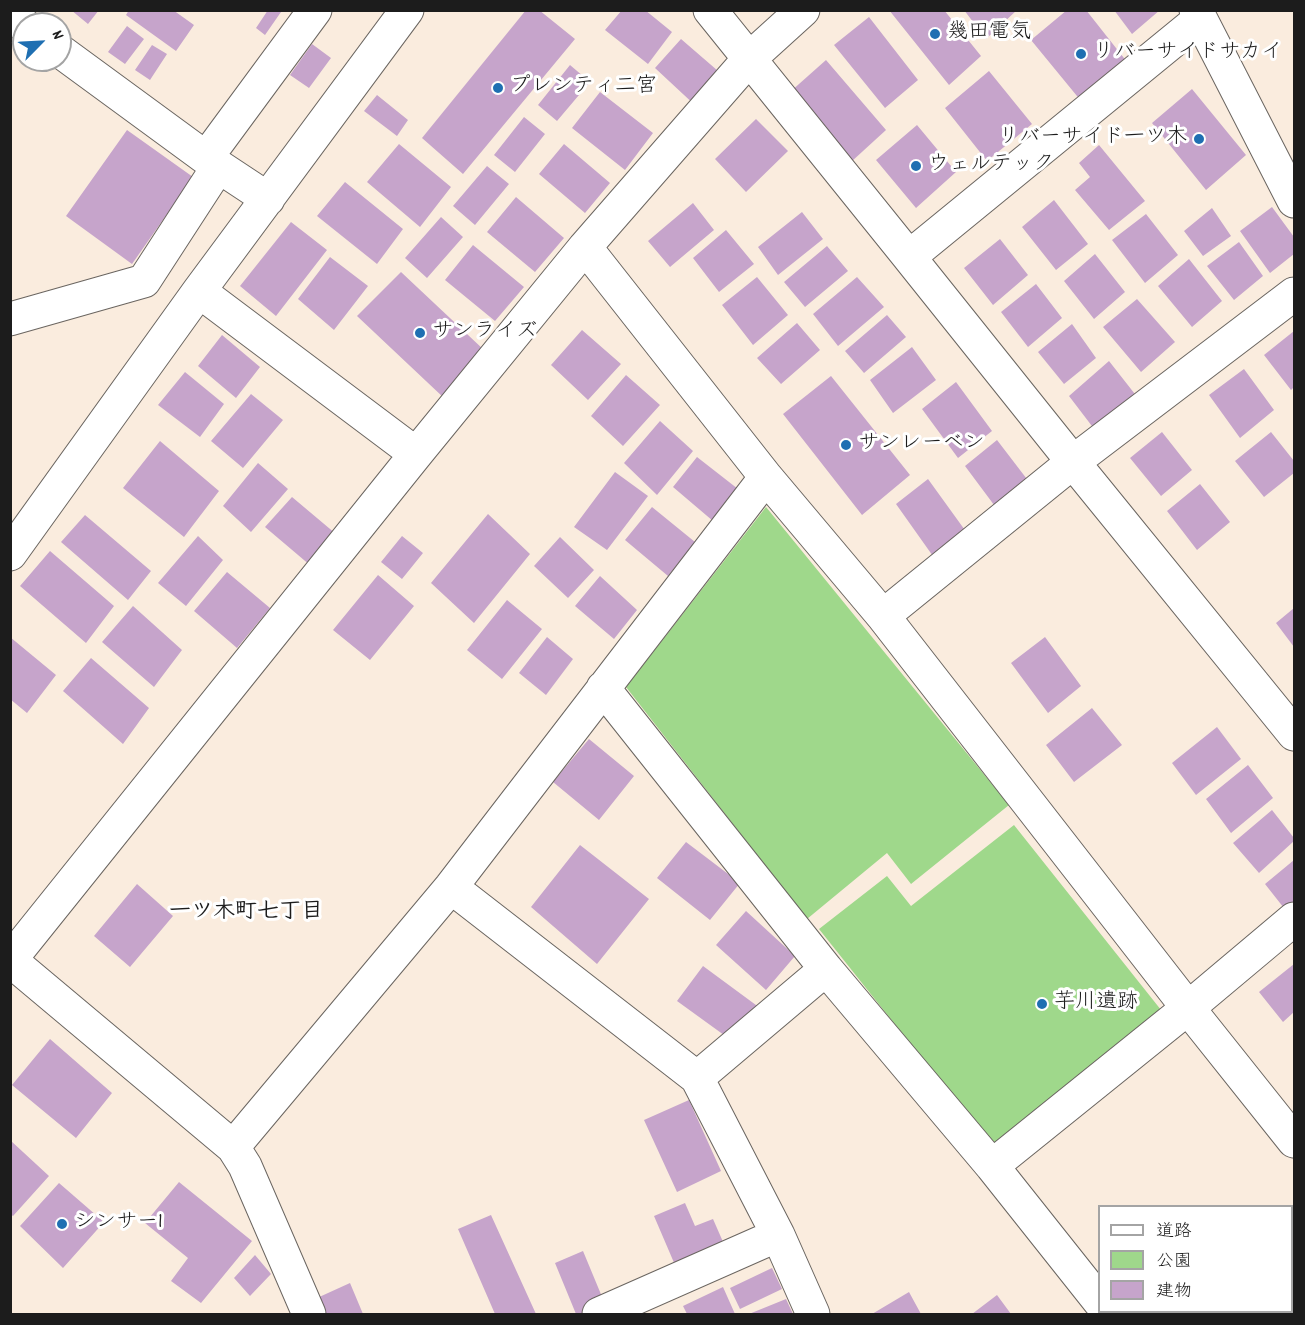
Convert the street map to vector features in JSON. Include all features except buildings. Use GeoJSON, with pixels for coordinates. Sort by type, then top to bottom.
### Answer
{"type":"FeatureCollection","features":[{"type":"Feature","properties":{"kind":"street"},"geometry":{"type":"LineString","coordinates":[[10,319],[144,281],[212,163],[315,10]]}},
{"type":"Feature","properties":{"kind":"street"},"geometry":{"type":"LineString","coordinates":[[10,555],[199,291],[407,10]]}},
{"type":"Feature","properties":{"kind":"street"},"geometry":{"type":"LineString","coordinates":[[710,10],[1072,462],[1292,727]]}},
{"type":"Feature","properties":{"kind":"street"},"geometry":{"type":"LineString","coordinates":[[309,1314],[245,1167],[233,1148],[10,960],[416,454],[585,248],[749,58],[803,10]]}},
{"type":"Feature","properties":{"kind":"street"},"geometry":{"type":"LineString","coordinates":[[909,257],[1198,15],[1294,201]]}},
{"type":"Feature","properties":{"kind":"street"},"geometry":{"type":"LineString","coordinates":[[72,60],[212,163],[268,199]]}},
{"type":"Feature","properties":{"kind":"street"},"geometry":{"type":"LineString","coordinates":[[585,248],[766,477],[883,616],[1294,1142]]}},
{"type":"Feature","properties":{"kind":"street"},"geometry":{"type":"LineString","coordinates":[[199,291],[416,454]]}},
{"type":"Feature","properties":{"kind":"street"},"geometry":{"type":"LineString","coordinates":[[883,616],[1072,462],[1294,294]]}},
{"type":"Feature","properties":{"kind":"street"},"geometry":{"type":"LineString","coordinates":[[233,1148],[451,887],[766,477]]}},
{"type":"Feature","properties":{"kind":"street"},"geometry":{"type":"LineString","coordinates":[[603,688],[826,969],[992,1166],[1098,1299]]}},
{"type":"Feature","properties":{"kind":"street"},"geometry":{"type":"LineString","coordinates":[[451,887],[697,1078],[778,1235],[813,1314]]}},
{"type":"Feature","properties":{"kind":"street"},"geometry":{"type":"LineString","coordinates":[[992,1166],[1294,919]]}},
{"type":"Feature","properties":{"kind":"street"},"geometry":{"type":"LineString","coordinates":[[697,1078],[826,969]]}},
{"type":"Feature","properties":{"kind":"street"},"geometry":{"type":"LineString","coordinates":[[599,1314],[778,1235]]}},
{"type":"Feature","properties":{"kind":"green space"},"geometry":{"type":"Polygon","coordinates":[[[766,507],[1009,805],[911,884],[887,853],[807,919],[626,687],[766,507]]]}},
{"type":"Feature","properties":{"kind":"green space"},"geometry":{"type":"Polygon","coordinates":[[[1014,825],[1169,1020],[1002,1159],[819,929],[887,876],[911,906],[1014,825]]]}},
{"type":"Feature","properties":{"kind":"place","name":"幾田電気"},"geometry":{"type":"Point","coordinates":[935,34]}},
{"type":"Feature","properties":{"kind":"place","name":"リバーサイドサカイ"},"geometry":{"type":"Point","coordinates":[1081,54]}},
{"type":"Feature","properties":{"kind":"place","name":"プレンティ二宮"},"geometry":{"type":"Point","coordinates":[498,88]}},
{"type":"Feature","properties":{"kind":"place","name":"リバーサイド一ツ木"},"geometry":{"type":"Point","coordinates":[1199,139]}},
{"type":"Feature","properties":{"kind":"place","name":"ウェルテック"},"geometry":{"type":"Point","coordinates":[916,166]}},
{"type":"Feature","properties":{"kind":"place","name":"サンライズ"},"geometry":{"type":"Point","coordinates":[420,333]}},
{"type":"Feature","properties":{"kind":"place","name":"サンレーベン"},"geometry":{"type":"Point","coordinates":[846,445]}},
{"type":"Feature","properties":{"kind":"place","name":"芋川遺跡"},"geometry":{"type":"Point","coordinates":[1042,1004]}},
{"type":"Feature","properties":{"kind":"place","name":"シンサー1"},"geometry":{"type":"Point","coordinates":[62,1224]}},
{"type":"Feature","properties":{"kind":"district","name":"一ツ木町七丁目"},"geometry":{"type":"Point","coordinates":[246,914]}}]}
